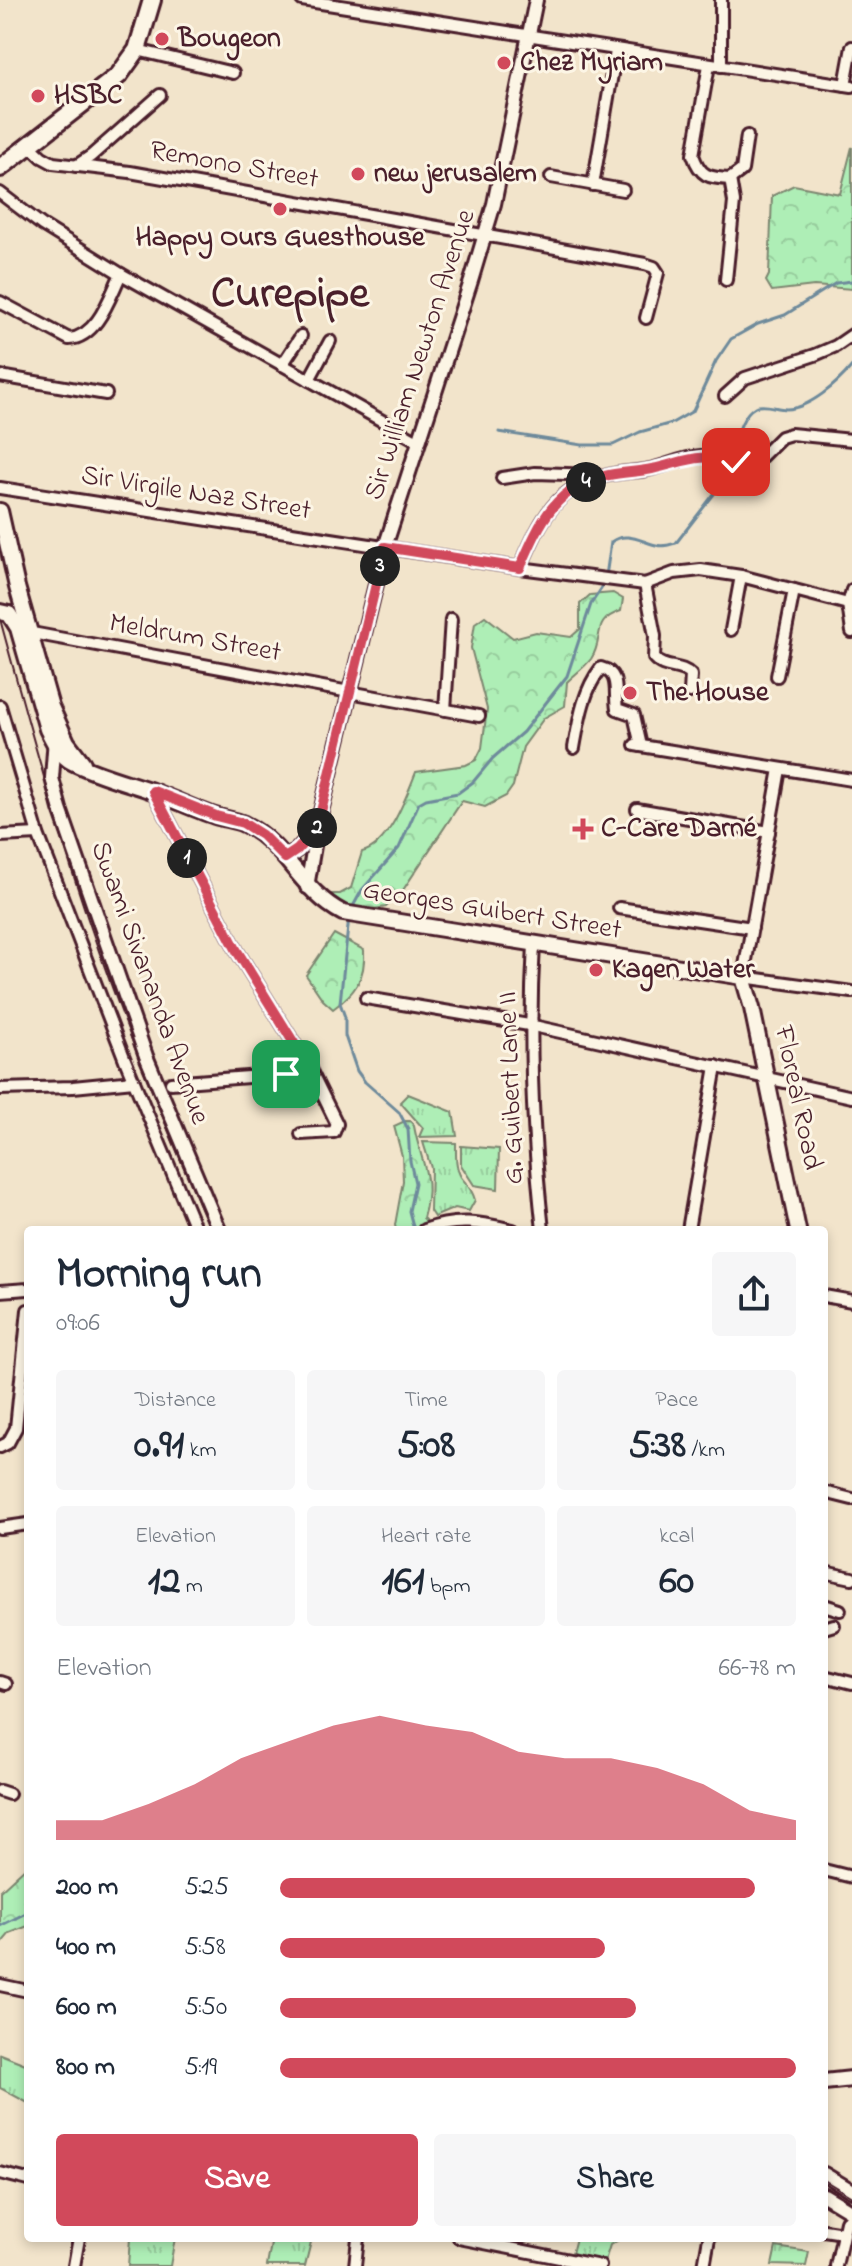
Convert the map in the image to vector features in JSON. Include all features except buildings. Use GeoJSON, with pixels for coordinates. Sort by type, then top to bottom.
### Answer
{"type":"FeatureCollection","features":[{"type":"Feature","properties":{"kind":"main road"},"geometry":{"type":"LineString","coordinates":[[0,168],[119,75],[137,50],[152,0]]}},
{"type":"Feature","properties":{"kind":"main road","name":"Georges Guibert Street"},"geometry":{"type":"LineString","coordinates":[[0,511],[43,717],[54,744],[79,764],[216,816],[243,823],[262,835],[307,887],[350,914],[743,977]]}},
{"type":"Feature","properties":{"kind":"main road"},"geometry":{"type":"LineString","coordinates":[[0,612],[13,618],[25,631]]}},
{"type":"Feature","properties":{"kind":"main road","name":"Georges Guibert Street"},"geometry":{"type":"LineString","coordinates":[[25,631],[51,707],[79,764]]}},
{"type":"Feature","properties":{"kind":"main road","name":"Floreal Road"},"geometry":{"type":"LineString","coordinates":[[743,977],[797,1226]]}},
{"type":"Feature","properties":{"kind":"main road"},"geometry":{"type":"LineString","coordinates":[[828,2081],[852,2079]]}},
{"type":"Feature","properties":{"kind":"street"},"geometry":{"type":"LineString","coordinates":[[302,0],[848,86],[852,47]]}},
{"type":"Feature","properties":{"kind":"street","name":"Sir William Newton Avenue"},"geometry":{"type":"LineString","coordinates":[[350,691],[385,547],[485,235],[536,0]]}},
{"type":"Feature","properties":{"kind":"street"},"geometry":{"type":"LineString","coordinates":[[721,0],[715,65],[693,155],[697,168],[707,176],[730,179],[742,170],[747,136]]}},
{"type":"Feature","properties":{"kind":"street"},"geometry":{"type":"LineString","coordinates":[[137,50],[233,73]]}},
{"type":"Feature","properties":{"kind":"street"},"geometry":{"type":"LineString","coordinates":[[593,185],[616,51]]}},
{"type":"Feature","properties":{"kind":"street"},"geometry":{"type":"LineString","coordinates":[[76,166],[160,95]]}},
{"type":"Feature","properties":{"kind":"street","name":"Remono Street"},"geometry":{"type":"LineString","coordinates":[[28,144],[53,163],[130,172],[654,267],[658,273],[646,318]]}},
{"type":"Feature","properties":{"kind":"street"},"geometry":{"type":"LineString","coordinates":[[551,177],[623,190]]}},
{"type":"Feature","properties":{"kind":"street"},"geometry":{"type":"LineString","coordinates":[[726,280],[734,202],[730,179]]}},
{"type":"Feature","properties":{"kind":"street"},"geometry":{"type":"LineString","coordinates":[[0,193],[42,225],[121,274],[418,441]]}},
{"type":"Feature","properties":{"kind":"street"},"geometry":{"type":"LineString","coordinates":[[0,302],[69,339],[76,339],[94,327],[121,274]]}},
{"type":"Feature","properties":{"kind":"street"},"geometry":{"type":"LineString","coordinates":[[725,396],[745,378],[815,355],[852,335]]}},
{"type":"Feature","properties":{"kind":"street"},"geometry":{"type":"LineString","coordinates":[[282,365],[301,336]]}},
{"type":"Feature","properties":{"kind":"street"},"geometry":{"type":"LineString","coordinates":[[309,380],[330,341]]}},
{"type":"Feature","properties":{"kind":"street"},"geometry":{"type":"LineString","coordinates":[[0,376],[106,394]]}},
{"type":"Feature","properties":{"kind":"street"},"geometry":{"type":"LineString","coordinates":[[502,478],[535,473],[605,475],[642,471],[696,456],[756,462],[781,437],[791,434],[852,440]]}},
{"type":"Feature","properties":{"kind":"street"},"geometry":{"type":"LineString","coordinates":[[520,568],[542,521],[562,495],[577,485],[605,475]]}},
{"type":"Feature","properties":{"kind":"street","name":"Sir Virgile Naz Street"},"geometry":{"type":"LineString","coordinates":[[0,488],[498,565],[645,584]]}},
{"type":"Feature","properties":{"kind":"street"},"geometry":{"type":"LineString","coordinates":[[690,692],[691,675],[686,670],[659,664],[654,658],[655,636],[645,584],[674,573],[701,570],[741,576],[848,604]]}},
{"type":"Feature","properties":{"kind":"street"},"geometry":{"type":"LineString","coordinates":[[731,630],[741,576]]}},
{"type":"Feature","properties":{"kind":"street"},"geometry":{"type":"LineString","coordinates":[[777,676],[794,590]]}},
{"type":"Feature","properties":{"kind":"street"},"geometry":{"type":"LineString","coordinates":[[852,590],[848,604],[852,632]]}},
{"type":"Feature","properties":{"kind":"street"},"geometry":{"type":"LineString","coordinates":[[445,710],[451,619]]}},
{"type":"Feature","properties":{"kind":"street","name":"Meldrum Street"},"geometry":{"type":"LineString","coordinates":[[25,631],[479,716]]}},
{"type":"Feature","properties":{"kind":"street"},"geometry":{"type":"LineString","coordinates":[[574,748],[581,711],[601,668],[615,677],[617,709],[634,715],[638,745],[852,780]]}},
{"type":"Feature","properties":{"kind":"street"},"geometry":{"type":"LineString","coordinates":[[307,887],[317,828],[350,691]]}},
{"type":"Feature","properties":{"kind":"street"},"geometry":{"type":"LineString","coordinates":[[0,706],[38,834],[194,1226]]}},
{"type":"Feature","properties":{"kind":"street","name":"Swami Sivananda Avenue"},"geometry":{"type":"LineString","coordinates":[[51,707],[52,768],[60,809],[128,1006],[217,1226]]}},
{"type":"Feature","properties":{"kind":"street"},"geometry":{"type":"LineString","coordinates":[[52,768],[62,762],[79,764]]}},
{"type":"Feature","properties":{"kind":"street"},"geometry":{"type":"LineString","coordinates":[[780,769],[743,977],[852,992]]}},
{"type":"Feature","properties":{"kind":"street"},"geometry":{"type":"LineString","coordinates":[[153,791],[237,951],[310,1069],[337,1128],[334,1132],[301,1134]]}},
{"type":"Feature","properties":{"kind":"street"},"geometry":{"type":"LineString","coordinates":[[637,809],[769,832]]}},
{"type":"Feature","properties":{"kind":"street"},"geometry":{"type":"LineString","coordinates":[[285,858],[317,828]]}},
{"type":"Feature","properties":{"kind":"street"},"geometry":{"type":"LineString","coordinates":[[0,836],[38,834]]}},
{"type":"Feature","properties":{"kind":"street"},"geometry":{"type":"LineString","coordinates":[[619,908],[752,928]]}},
{"type":"Feature","properties":{"kind":"street","name":"G. Guibert Lane II"},"geometry":{"type":"LineString","coordinates":[[534,944],[529,1025],[532,1107],[543,1226]]}},
{"type":"Feature","properties":{"kind":"street"},"geometry":{"type":"LineString","coordinates":[[366,998],[529,1025],[852,1097]]}},
{"type":"Feature","properties":{"kind":"street"},"geometry":{"type":"LineString","coordinates":[[689,1226],[716,1066]]}},
{"type":"Feature","properties":{"kind":"street"},"geometry":{"type":"LineString","coordinates":[[171,1083],[286,1074],[310,1069]]}},
{"type":"Feature","properties":{"kind":"street"},"geometry":{"type":"LineString","coordinates":[[0,1089],[134,1081]]}},
{"type":"Feature","properties":{"kind":"street"},"geometry":{"type":"LineString","coordinates":[[439,1226],[457,1221],[476,1221],[497,1226]]}},
{"type":"Feature","properties":{"kind":"street"},"geometry":{"type":"LineString","coordinates":[[0,1291],[24,1289]]}},
{"type":"Feature","properties":{"kind":"street"},"geometry":{"type":"LineString","coordinates":[[828,1297],[852,1301]]}},
{"type":"Feature","properties":{"kind":"street"},"geometry":{"type":"LineString","coordinates":[[0,1447],[8,1443],[16,1428],[24,1349]]}},
{"type":"Feature","properties":{"kind":"street"},"geometry":{"type":"LineString","coordinates":[[828,1493],[852,1499]]}},
{"type":"Feature","properties":{"kind":"street"},"geometry":{"type":"LineString","coordinates":[[0,1528],[24,1525]]}},
{"type":"Feature","properties":{"kind":"street"},"geometry":{"type":"LineString","coordinates":[[828,1573],[852,1578]]}},
{"type":"Feature","properties":{"kind":"street"},"geometry":{"type":"LineString","coordinates":[[828,1606],[840,1610]]}},
{"type":"Feature","properties":{"kind":"street"},"geometry":{"type":"LineString","coordinates":[[828,1677],[852,1683]]}},
{"type":"Feature","properties":{"kind":"street"},"geometry":{"type":"LineString","coordinates":[[828,1871],[852,1877]]}},
{"type":"Feature","properties":{"kind":"street"},"geometry":{"type":"LineString","coordinates":[[0,1985],[24,1990]]}},
{"type":"Feature","properties":{"kind":"street"},"geometry":{"type":"LineString","coordinates":[[0,2173],[24,2179]]}},
{"type":"Feature","properties":{"kind":"street"},"geometry":{"type":"LineString","coordinates":[[828,2176],[852,2191]]}},
{"type":"Feature","properties":{"kind":"street"},"geometry":{"type":"LineString","coordinates":[[828,2197],[852,2212]]}},
{"type":"Feature","properties":{"kind":"street"},"geometry":{"type":"LineString","coordinates":[[836,2266],[846,2221],[852,2218]]}},
{"type":"Feature","properties":{"kind":"street"},"geometry":{"type":"LineString","coordinates":[[828,2231],[843,2233]]}},
{"type":"Feature","properties":{"kind":"street"},"geometry":{"type":"LineString","coordinates":[[74,2266],[78,2242]]}},
{"type":"Feature","properties":{"kind":"street"},"geometry":{"type":"LineString","coordinates":[[355,2266],[358,2242]]}},
{"type":"Feature","properties":{"kind":"street"},"geometry":{"type":"LineString","coordinates":[[479,2242],[600,2266]]}},
{"type":"Feature","properties":{"kind":"street"},"geometry":{"type":"LineString","coordinates":[[704,2266],[708,2242]]}},
{"type":"Feature","properties":{"kind":"green space"},"geometry":{"type":"Polygon","coordinates":[[[852,147],[852,289],[814,286],[772,291],[766,281],[769,275],[772,196],[794,185],[840,194],[852,147]]]}},
{"type":"Feature","properties":{"kind":"green space"},"geometry":{"type":"Polygon","coordinates":[[[613,593],[623,599],[621,611],[605,620],[591,659],[567,682],[565,706],[544,718],[523,747],[513,786],[506,796],[485,807],[462,801],[403,890],[386,907],[349,913],[328,901],[330,894],[340,894],[351,888],[362,852],[372,848],[388,831],[416,772],[466,765],[476,760],[482,748],[487,709],[471,648],[475,623],[485,616],[513,638],[536,632],[571,637],[580,629],[580,604],[590,595],[613,593]]]}},
{"type":"Feature","properties":{"kind":"green space"},"geometry":{"type":"Polygon","coordinates":[[[334,934],[364,950],[364,960],[358,984],[333,1009],[306,975],[334,934]]]}},
{"type":"Feature","properties":{"kind":"green space"},"geometry":{"type":"Polygon","coordinates":[[[408,1094],[453,1112],[457,1136],[419,1137],[423,1128],[400,1102],[408,1094]]]}},
{"type":"Feature","properties":{"kind":"green space"},"geometry":{"type":"Polygon","coordinates":[[[410,1121],[414,1126],[428,1191],[423,1218],[432,1226],[395,1226],[403,1181],[402,1156],[394,1126],[410,1121]]]}},
{"type":"Feature","properties":{"kind":"green space"},"geometry":{"type":"Polygon","coordinates":[[[423,1142],[456,1143],[459,1173],[475,1200],[469,1211],[455,1208],[434,1217],[430,1211],[431,1168],[423,1142]]]}},
{"type":"Feature","properties":{"kind":"green space"},"geometry":{"type":"Polygon","coordinates":[[[461,1146],[499,1149],[498,1189],[474,1185],[461,1165],[461,1146]]]}},
{"type":"Feature","properties":{"kind":"green space"},"geometry":{"type":"Polygon","coordinates":[[[24,1869],[24,1928],[10,1933],[0,1945],[0,1891],[24,1869]]]}},
{"type":"Feature","properties":{"kind":"green space"},"geometry":{"type":"Polygon","coordinates":[[[0,2054],[24,2063],[24,2101],[0,2088],[0,2054]]]}},
{"type":"Feature","properties":{"kind":"green space"},"geometry":{"type":"Polygon","coordinates":[[[130,2242],[174,2242],[170,2266],[128,2266],[130,2242]]]}},
{"type":"Feature","properties":{"kind":"green space"},"geometry":{"type":"Polygon","coordinates":[[[271,2242],[311,2242],[305,2266],[267,2266],[271,2242]]]}},
{"type":"Feature","properties":{"kind":"green space"},"geometry":{"type":"Polygon","coordinates":[[[575,2242],[615,2242],[610,2245],[605,2261],[572,2253],[575,2242]]]}},
{"type":"Feature","properties":{"kind":"green space"},"geometry":{"type":"Polygon","coordinates":[[[776,2247],[809,2252],[806,2266],[772,2265],[776,2247]]]}},
{"type":"Feature","properties":{"kind":"waterway"},"geometry":{"type":"LineString","coordinates":[[499,432],[582,445],[613,445],[640,432],[672,423],[693,411],[716,361],[731,339],[758,324],[785,315],[836,283],[852,281]]}},
{"type":"Feature","properties":{"kind":"waterway"},"geometry":{"type":"LineString","coordinates":[[731,457],[739,429],[755,407],[786,409],[804,405],[831,387],[852,366]]}},
{"type":"Feature","properties":{"kind":"waterway"},"geometry":{"type":"LineString","coordinates":[[351,910],[362,890],[399,848],[419,803],[458,793],[473,782],[493,758],[523,732],[567,676],[591,604],[605,583],[611,542],[628,537],[659,546],[676,543],[714,494],[729,464]]}},
{"type":"Feature","properties":{"kind":"waterway"},"geometry":{"type":"LineString","coordinates":[[349,917],[340,1003],[345,1017],[345,1036],[357,1071],[399,1112],[408,1129],[415,1183],[409,1211],[413,1226]]}},
{"type":"Feature","properties":{"kind":"waterway"},"geometry":{"type":"LineString","coordinates":[[0,1926],[24,1914]]}},
{"type":"Feature","properties":{"kind":"tram line"},"geometry":{"type":"LineString","coordinates":[[0,619],[46,784],[106,971],[209,1226]]}},
{"type":"Feature","properties":{"kind":"tram line"},"geometry":{"type":"LineString","coordinates":[[828,2182],[852,2197]]}},
{"type":"Feature","properties":{"kind":"place","name":"Bougeon"},"geometry":{"type":"Point","coordinates":[162,39]}},
{"type":"Feature","properties":{"kind":"place","name":"Chez Myriam"},"geometry":{"type":"Point","coordinates":[504,63]}},
{"type":"Feature","properties":{"kind":"place","name":"HSBC"},"geometry":{"type":"Point","coordinates":[38,96]}},
{"type":"Feature","properties":{"kind":"place","name":"new jerusalem"},"geometry":{"type":"Point","coordinates":[358,174]}},
{"type":"Feature","properties":{"kind":"place","name":"Happy Ours Guesthouse"},"geometry":{"type":"Point","coordinates":[280,209]}},
{"type":"Feature","properties":{"kind":"place","name":"The House"},"geometry":{"type":"Point","coordinates":[630,693]}},
{"type":"Feature","properties":{"kind":"place","name":"C-Care Darné"},"geometry":{"type":"Point","coordinates":[583,829]}},
{"type":"Feature","properties":{"kind":"place","name":"Kagen Water"},"geometry":{"type":"Point","coordinates":[596,970]}},
{"type":"Feature","properties":{"kind":"district","name":"Curepipe"},"geometry":{"type":"Point","coordinates":[290,295]}},
{"type":"Feature","properties":{"kind":"route"},"geometry":{"type":"LineString","coordinates":[[286,1074],[310,1069],[237,951],[153,791],[216,816],[243,823],[262,835],[285,858],[317,828],[385,547],[520,568],[542,521],[562,495],[577,485],[605,475],[642,471],[696,456],[736,462]]}}]}
